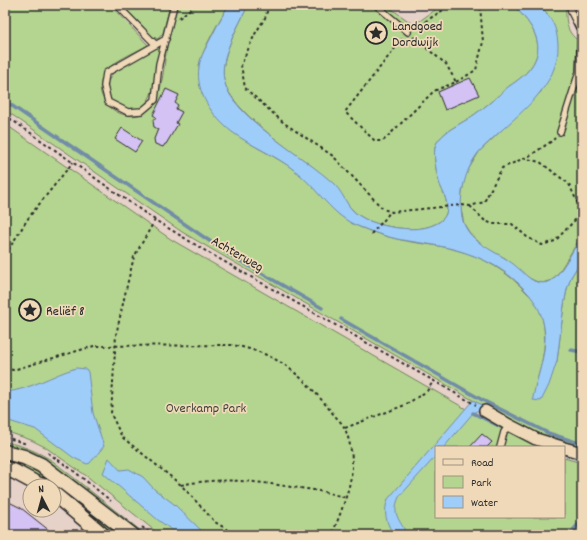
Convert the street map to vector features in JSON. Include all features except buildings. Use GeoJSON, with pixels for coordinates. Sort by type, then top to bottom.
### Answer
{"type":"FeatureCollection","features":[{"type":"Feature","properties":{"kind":"street"},"geometry":{"type":"LineString","coordinates":[[485,410],[507,428],[560,446]]}},
{"type":"Feature","properties":{"kind":"street"},"geometry":{"type":"LineString","coordinates":[[565,448],[582,453]]}},
{"type":"Feature","properties":{"kind":"street"},"geometry":{"type":"LineString","coordinates":[[5,452],[24,457],[41,465],[132,535]]}},
{"type":"Feature","properties":{"kind":"street"},"geometry":{"type":"LineString","coordinates":[[5,469],[26,478]]}},
{"type":"Feature","properties":{"kind":"street"},"geometry":{"type":"LineString","coordinates":[[62,501],[103,535]]}},
{"type":"Feature","properties":{"kind":"lane"},"geometry":{"type":"LineString","coordinates":[[117,5],[156,45]]}},
{"type":"Feature","properties":{"kind":"lane"},"geometry":{"type":"LineString","coordinates":[[166,39],[106,73],[104,86],[108,102],[128,112],[142,111],[155,100],[159,64],[166,39],[174,5]]}},
{"type":"Feature","properties":{"kind":"lane"},"geometry":{"type":"LineString","coordinates":[[376,5],[408,32]]}},
{"type":"Feature","properties":{"kind":"lane"},"geometry":{"type":"LineString","coordinates":[[560,132],[581,72],[581,32],[571,12],[570,5]]}},
{"type":"Feature","properties":{"kind":"lane"},"geometry":{"type":"LineString","coordinates":[[500,446],[507,428]]}},
{"type":"Feature","properties":{"kind":"path"},"geometry":{"type":"LineString","coordinates":[[169,27],[195,5]]}},
{"type":"Feature","properties":{"kind":"path"},"geometry":{"type":"LineString","coordinates":[[269,5],[265,18],[255,34],[241,65],[245,88],[284,123],[333,156],[383,209],[390,212],[446,206],[470,206],[484,202],[502,168],[531,155],[552,142],[560,132]]}},
{"type":"Feature","properties":{"kind":"path"},"geometry":{"type":"LineString","coordinates":[[451,5],[408,32],[344,112],[375,141],[383,141],[434,91],[456,82],[476,70],[483,42],[480,5]]}},
{"type":"Feature","properties":{"kind":"path"},"geometry":{"type":"LineString","coordinates":[[408,32],[446,64],[456,82]]}},
{"type":"Feature","properties":{"kind":"path","name":"Achterweg"},"geometry":{"type":"LineString","coordinates":[[5,115],[155,220],[208,253],[467,400]]}},
{"type":"Feature","properties":{"kind":"path"},"geometry":{"type":"LineString","coordinates":[[522,158],[540,162],[569,184],[580,206]]}},
{"type":"Feature","properties":{"kind":"path"},"geometry":{"type":"LineString","coordinates":[[5,255],[29,216],[73,162]]}},
{"type":"Feature","properties":{"kind":"path"},"geometry":{"type":"LineString","coordinates":[[470,206],[484,220],[492,224],[512,224],[527,237],[542,245],[555,241],[576,219],[582,202]]}},
{"type":"Feature","properties":{"kind":"path"},"geometry":{"type":"LineString","coordinates":[[371,234],[390,212]]}},
{"type":"Feature","properties":{"kind":"path"},"geometry":{"type":"LineString","coordinates":[[155,220],[134,257],[116,335],[114,346],[111,414],[122,437],[181,485],[215,522],[236,535]]}},
{"type":"Feature","properties":{"kind":"path"},"geometry":{"type":"LineString","coordinates":[[5,368],[13,370],[94,346],[232,345],[246,347],[263,353],[280,362],[307,384],[322,399],[345,428],[352,462],[346,498],[332,535]]}},
{"type":"Feature","properties":{"kind":"path"},"geometry":{"type":"LineString","coordinates":[[345,428],[405,405],[427,391],[434,380]]}},
{"type":"Feature","properties":{"kind":"path"},"geometry":{"type":"LineString","coordinates":[[181,485],[199,481],[224,480],[260,482],[312,490],[346,498]]}},
{"type":"Feature","properties":{"kind":"green space"},"geometry":{"type":"Polygon","coordinates":[[[5,5],[110,5],[148,45],[112,65],[102,80],[101,92],[105,102],[113,110],[124,115],[135,116],[146,112],[158,96],[162,83],[167,46],[178,5],[229,5],[216,26],[203,54],[199,67],[215,115],[240,137],[297,172],[334,210],[350,222],[369,231],[392,238],[441,246],[466,253],[486,261],[512,278],[534,300],[540,310],[543,320],[544,348],[535,387],[557,361],[567,289],[571,277],[582,259],[582,452],[558,445],[509,421],[182,232],[5,110],[5,5]]]}},
{"type":"Feature","properties":{"kind":"green space"},"geometry":{"type":"Polygon","coordinates":[[[122,5],[170,5],[163,33],[158,39],[153,37],[122,5]]]}},
{"type":"Feature","properties":{"kind":"green space"},"geometry":{"type":"Polygon","coordinates":[[[248,5],[361,5],[370,8],[372,5],[386,5],[414,25],[442,5],[513,5],[527,21],[536,37],[538,46],[537,55],[533,64],[524,75],[476,114],[443,135],[436,144],[436,171],[445,196],[447,208],[444,217],[440,222],[417,229],[389,227],[365,219],[354,212],[331,182],[264,130],[238,104],[229,92],[224,80],[224,62],[231,42],[248,5]]]}},
{"type":"Feature","properties":{"kind":"green space"},"geometry":{"type":"Polygon","coordinates":[[[538,5],[565,5],[568,27],[572,35],[582,43],[582,235],[559,272],[552,280],[542,283],[527,277],[505,258],[487,249],[471,235],[464,224],[460,204],[465,175],[479,152],[541,92],[547,13],[538,5]]]}},
{"type":"Feature","properties":{"kind":"green space"},"geometry":{"type":"Polygon","coordinates":[[[161,45],[155,82],[148,100],[143,106],[137,109],[130,109],[111,101],[106,85],[114,71],[161,45]]]}},
{"type":"Feature","properties":{"kind":"green space","name":"Overkamp Park"},"geometry":{"type":"Polygon","coordinates":[[[5,124],[172,240],[473,413],[540,446],[435,446],[435,518],[565,518],[565,458],[582,463],[582,535],[160,535],[88,477],[45,447],[31,440],[5,431],[5,124]]]}},
{"type":"Feature","properties":{"kind":"green space"},"geometry":{"type":"Polygon","coordinates":[[[6,442],[19,445],[43,455],[54,462],[146,535],[138,535],[62,485],[62,478],[51,478],[5,448],[6,442]]]}},
{"type":"Feature","properties":{"kind":"green space"},"geometry":{"type":"Polygon","coordinates":[[[5,457],[23,460],[47,478],[39,478],[5,463],[5,457]]]}},
{"type":"Feature","properties":{"kind":"green space"},"geometry":{"type":"Polygon","coordinates":[[[62,489],[123,535],[110,535],[62,496],[62,489]]]}},
{"type":"Feature","properties":{"kind":"water"},"geometry":{"type":"Polygon","coordinates":[[[229,5],[248,5],[227,51],[223,71],[224,80],[230,94],[240,108],[271,136],[322,173],[334,184],[350,207],[358,215],[372,222],[389,227],[408,229],[417,229],[433,225],[440,222],[446,213],[447,208],[445,196],[436,171],[435,148],[439,139],[490,103],[524,75],[533,64],[537,55],[538,46],[536,37],[527,21],[513,5],[538,5],[550,18],[555,27],[558,44],[557,59],[552,73],[545,86],[525,109],[478,153],[464,181],[461,204],[464,224],[468,232],[481,244],[511,262],[536,282],[548,282],[556,276],[582,235],[582,259],[571,277],[567,289],[557,361],[549,385],[541,401],[533,400],[533,397],[545,345],[542,317],[537,305],[529,294],[506,273],[496,266],[463,252],[439,246],[392,238],[369,231],[350,222],[333,209],[294,170],[232,132],[212,112],[200,86],[198,77],[199,67],[204,50],[229,5]]]}},
{"type":"Feature","properties":{"kind":"water"},"geometry":{"type":"Polygon","coordinates":[[[76,368],[86,369],[88,372],[93,413],[104,446],[90,463],[87,464],[74,458],[35,429],[12,422],[5,417],[5,392],[14,391],[32,385],[76,368]]]}},
{"type":"Feature","properties":{"kind":"water"},"geometry":{"type":"Polygon","coordinates":[[[473,400],[485,407],[473,413],[445,446],[435,446],[435,457],[399,497],[396,513],[407,535],[394,535],[389,526],[386,517],[386,504],[388,499],[473,400]]]}},
{"type":"Feature","properties":{"kind":"water"},"geometry":{"type":"Polygon","coordinates":[[[109,458],[120,470],[129,469],[143,477],[154,489],[174,504],[206,535],[179,535],[158,520],[103,473],[109,458]]]}},
{"type":"Feature","properties":{"kind":"waterway"},"geometry":{"type":"LineString","coordinates":[[5,101],[230,255],[322,308]]}},
{"type":"Feature","properties":{"kind":"waterway"},"geometry":{"type":"LineString","coordinates":[[341,319],[484,401],[548,433],[582,444]]}},
{"type":"Feature","properties":{"kind":"waterway"},"geometry":{"type":"LineString","coordinates":[[571,350],[582,352]]}},
{"type":"Feature","properties":{"kind":"waterway"},"geometry":{"type":"LineString","coordinates":[[473,413],[507,430]]}},
{"type":"Feature","properties":{"kind":"waterway"},"geometry":{"type":"LineString","coordinates":[[531,442],[538,446]]}},
{"type":"Feature","properties":{"kind":"waterway"},"geometry":{"type":"LineString","coordinates":[[565,454],[582,460]]}},
{"type":"Feature","properties":{"kind":"waterway"},"geometry":{"type":"LineString","coordinates":[[569,535],[582,520]]}},
{"type":"Feature","properties":{"kind":"place","name":"Landgoed Dordwijk"},"geometry":{"type":"Point","coordinates":[376,33]}},
{"type":"Feature","properties":{"kind":"place","name":"Reliëf 8"},"geometry":{"type":"Point","coordinates":[30,310]}}]}
